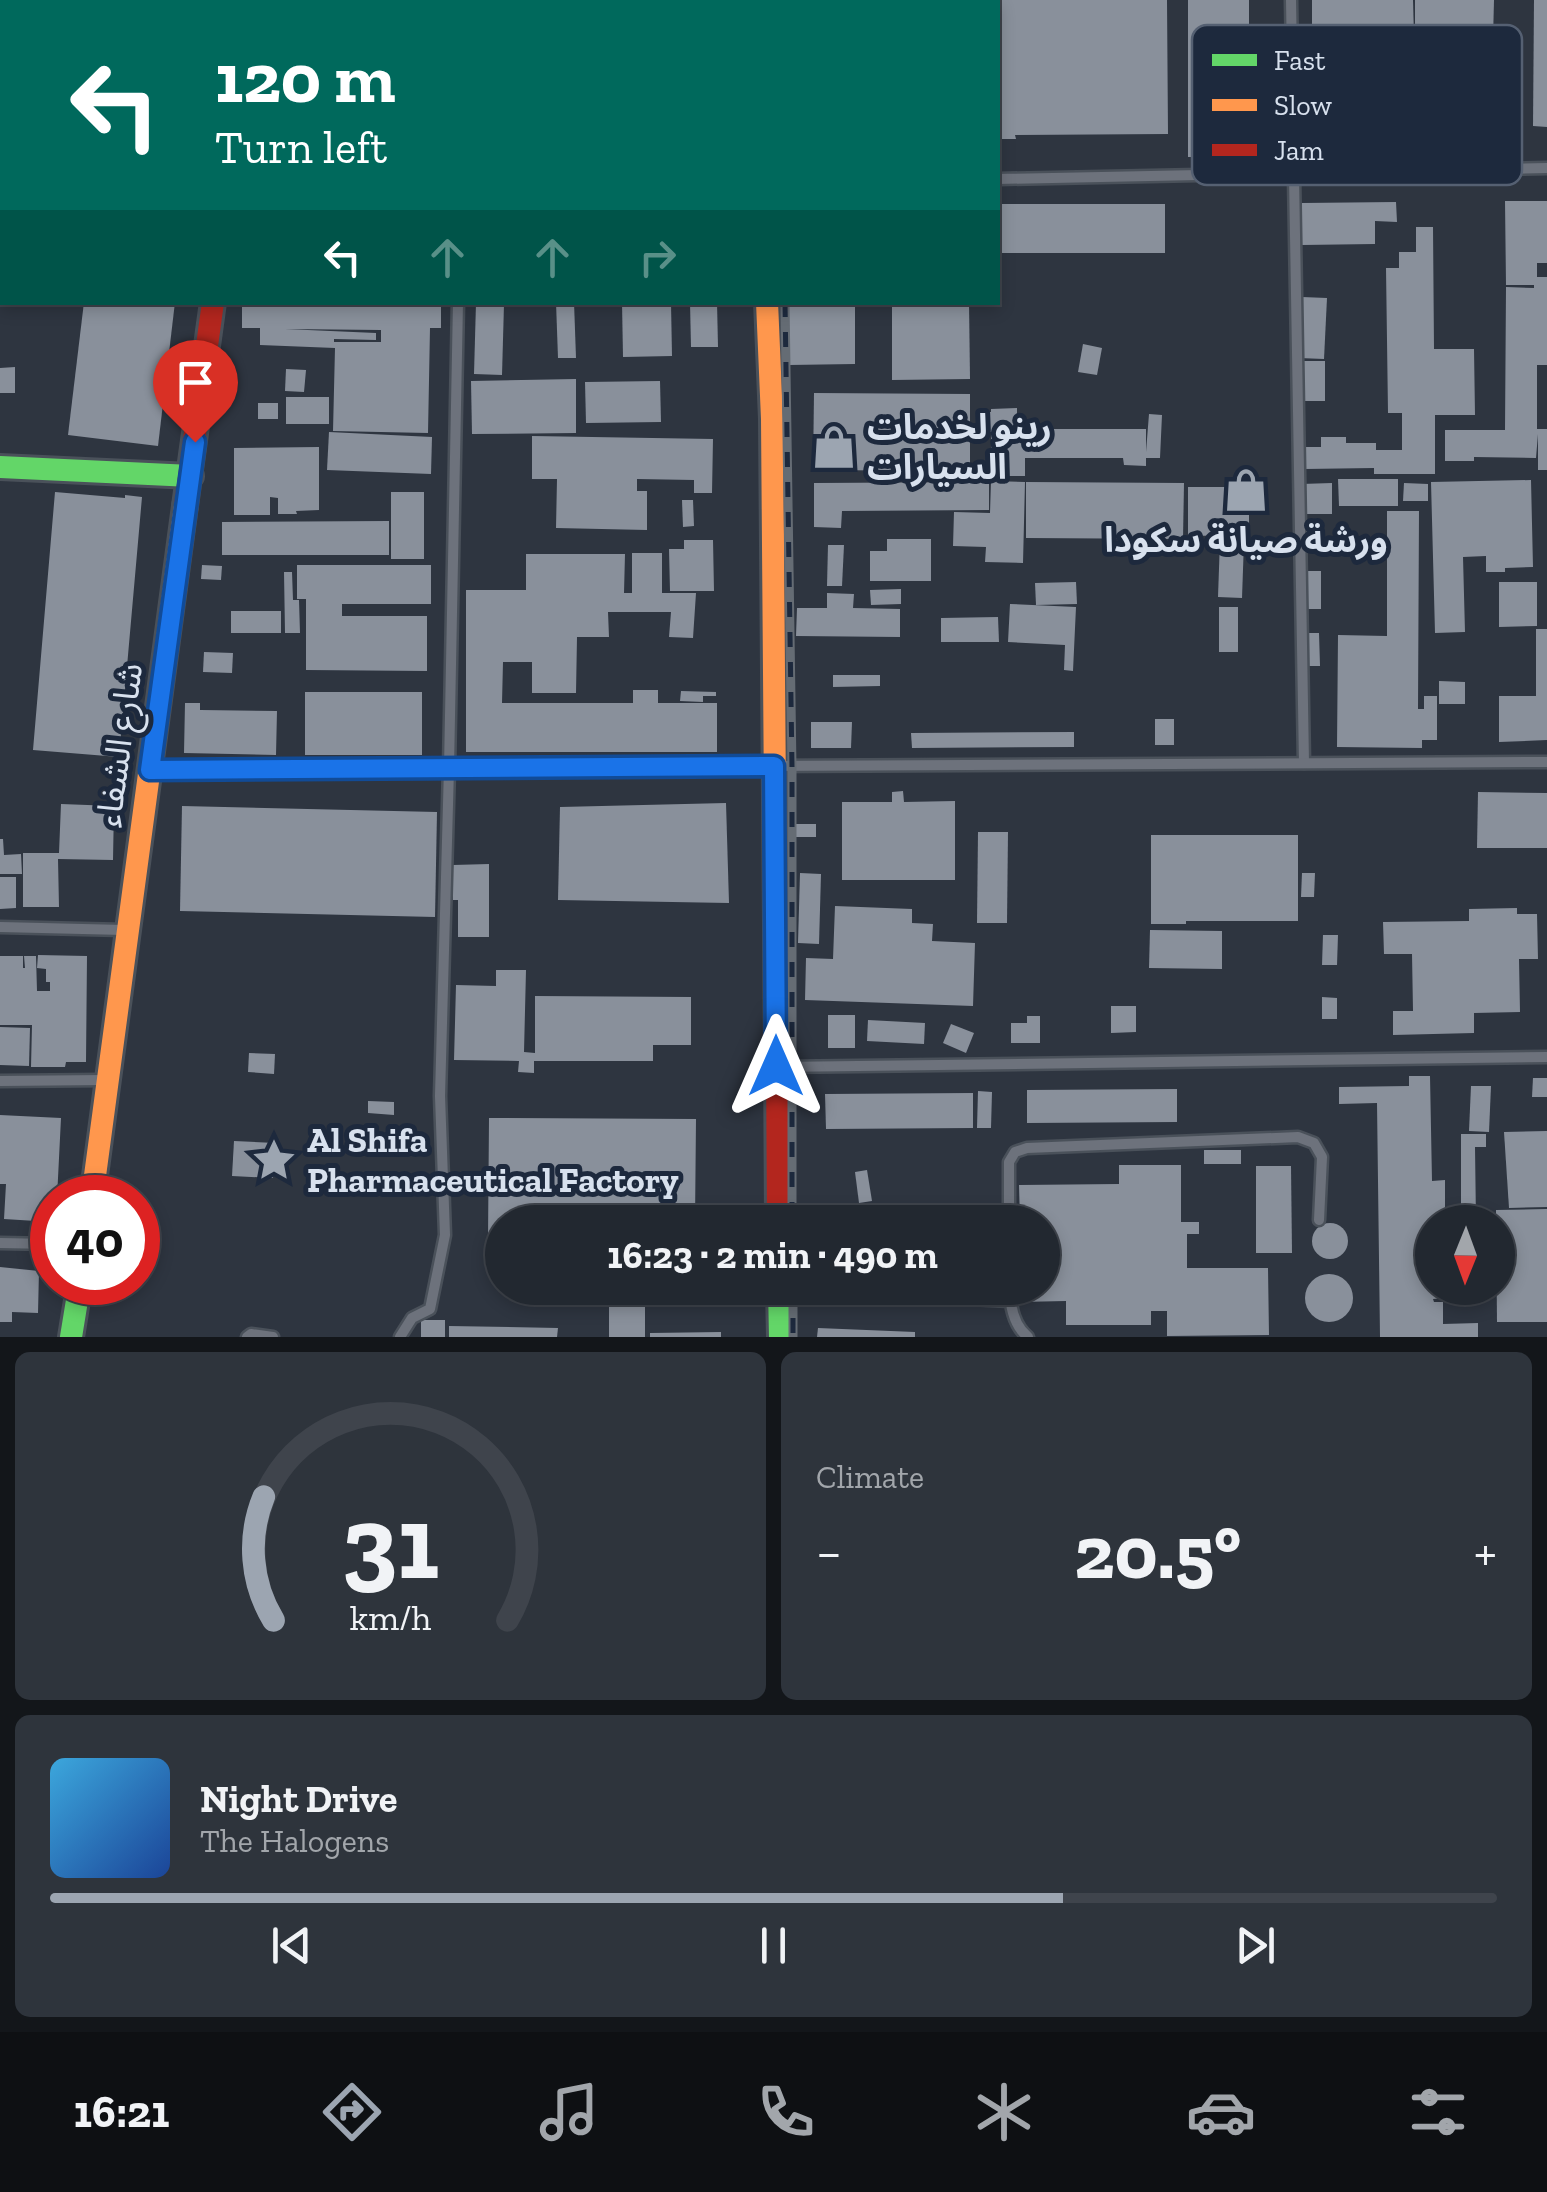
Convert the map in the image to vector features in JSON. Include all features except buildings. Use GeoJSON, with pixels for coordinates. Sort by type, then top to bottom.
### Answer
{"type":"FeatureCollection","features":[{"type":"Feature","properties":{"kind":"street","name":"شارع الشفاء"},"geometry":{"type":"LineString","coordinates":[[96,1175],[214,305]]}},
{"type":"Feature","properties":{"kind":"street"},"geometry":{"type":"LineString","coordinates":[[768,305],[778,1205]]}},
{"type":"Feature","properties":{"kind":"street"},"geometry":{"type":"LineString","coordinates":[[0,468],[190,476]]}},
{"type":"Feature","properties":{"kind":"street"},"geometry":{"type":"LineString","coordinates":[[71,1337],[76,1305]]}},
{"type":"Feature","properties":{"kind":"street"},"geometry":{"type":"LineString","coordinates":[[780,1305],[780,1337]]}},
{"type":"Feature","properties":{"kind":"lane"},"geometry":{"type":"LineString","coordinates":[[1291,0],[1291,25]]}},
{"type":"Feature","properties":{"kind":"lane"},"geometry":{"type":"LineString","coordinates":[[1522,168],[1547,168]]}},
{"type":"Feature","properties":{"kind":"lane"},"geometry":{"type":"LineString","coordinates":[[1000,179],[1192,175]]}},
{"type":"Feature","properties":{"kind":"lane"},"geometry":{"type":"LineString","coordinates":[[1294,185],[1304,763]]}},
{"type":"Feature","properties":{"kind":"lane"},"geometry":{"type":"LineString","coordinates":[[400,1337],[412,1318],[430,1309],[445,1235],[440,1096],[458,305]]}},
{"type":"Feature","properties":{"kind":"lane"},"geometry":{"type":"LineString","coordinates":[[150,770],[1547,762]]}},
{"type":"Feature","properties":{"kind":"lane"},"geometry":{"type":"LineString","coordinates":[[0,927],[130,930]]}},
{"type":"Feature","properties":{"kind":"lane"},"geometry":{"type":"LineString","coordinates":[[776,1066],[1547,1057]]}},
{"type":"Feature","properties":{"kind":"lane"},"geometry":{"type":"LineString","coordinates":[[0,1081],[110,1080]]}},
{"type":"Feature","properties":{"kind":"lane"},"geometry":{"type":"LineString","coordinates":[[1009,1205],[1009,1162],[1015,1152],[1027,1148],[1298,1137],[1314,1143],[1322,1157],[1319,1220]]}},
{"type":"Feature","properties":{"kind":"lane"},"geometry":{"type":"LineString","coordinates":[[0,1242],[30,1243]]}},
{"type":"Feature","properties":{"kind":"lane"},"geometry":{"type":"LineString","coordinates":[[1011,1305],[1017,1326],[1028,1337]]}},
{"type":"Feature","properties":{"kind":"lane"},"geometry":{"type":"LineString","coordinates":[[247,1337],[273,1337]]}},
{"type":"Feature","properties":{"kind":"railway"},"geometry":{"type":"LineString","coordinates":[[785,305],[792,767],[792,1205]]}},
{"type":"Feature","properties":{"kind":"railway"},"geometry":{"type":"LineString","coordinates":[[793,1305],[793,1337]]}},
{"type":"Feature","properties":{"kind":"traffic: fast"},"geometry":{"type":"LineString","coordinates":[[0,467],[191,476]]}},
{"type":"Feature","properties":{"kind":"traffic: fast"},"geometry":{"type":"LineString","coordinates":[[71,1337],[76,1305]]}},
{"type":"Feature","properties":{"kind":"traffic: fast"},"geometry":{"type":"LineString","coordinates":[[779,1305],[780,1337]]}},
{"type":"Feature","properties":{"kind":"traffic: slow"},"geometry":{"type":"LineString","coordinates":[[767,305],[772,419],[777,1053]]}},
{"type":"Feature","properties":{"kind":"traffic: slow"},"geometry":{"type":"LineString","coordinates":[[95,1175],[185,506]]}},
{"type":"Feature","properties":{"kind":"traffic: jam"},"geometry":{"type":"LineString","coordinates":[[185,506],[213,305]]}},
{"type":"Feature","properties":{"kind":"traffic: jam"},"geometry":{"type":"LineString","coordinates":[[777,1053],[778,1205]]}},
{"type":"Feature","properties":{"kind":"place","name":"رينو لخدمات السيارات"},"geometry":{"type":"Point","coordinates":[834,447]}},
{"type":"Feature","properties":{"kind":"place","name":"ورشة صيانة سكودا"},"geometry":{"type":"Point","coordinates":[1246,490]}},
{"type":"Feature","properties":{"kind":"place","name":"Al Shifa Pharmaceutical Factory"},"geometry":{"type":"Point","coordinates":[274,1160]}},
{"type":"Feature","properties":{"kind":"route"},"geometry":{"type":"LineString","coordinates":[[195,442],[150,770],[774,766],[776,1066]]}}]}
